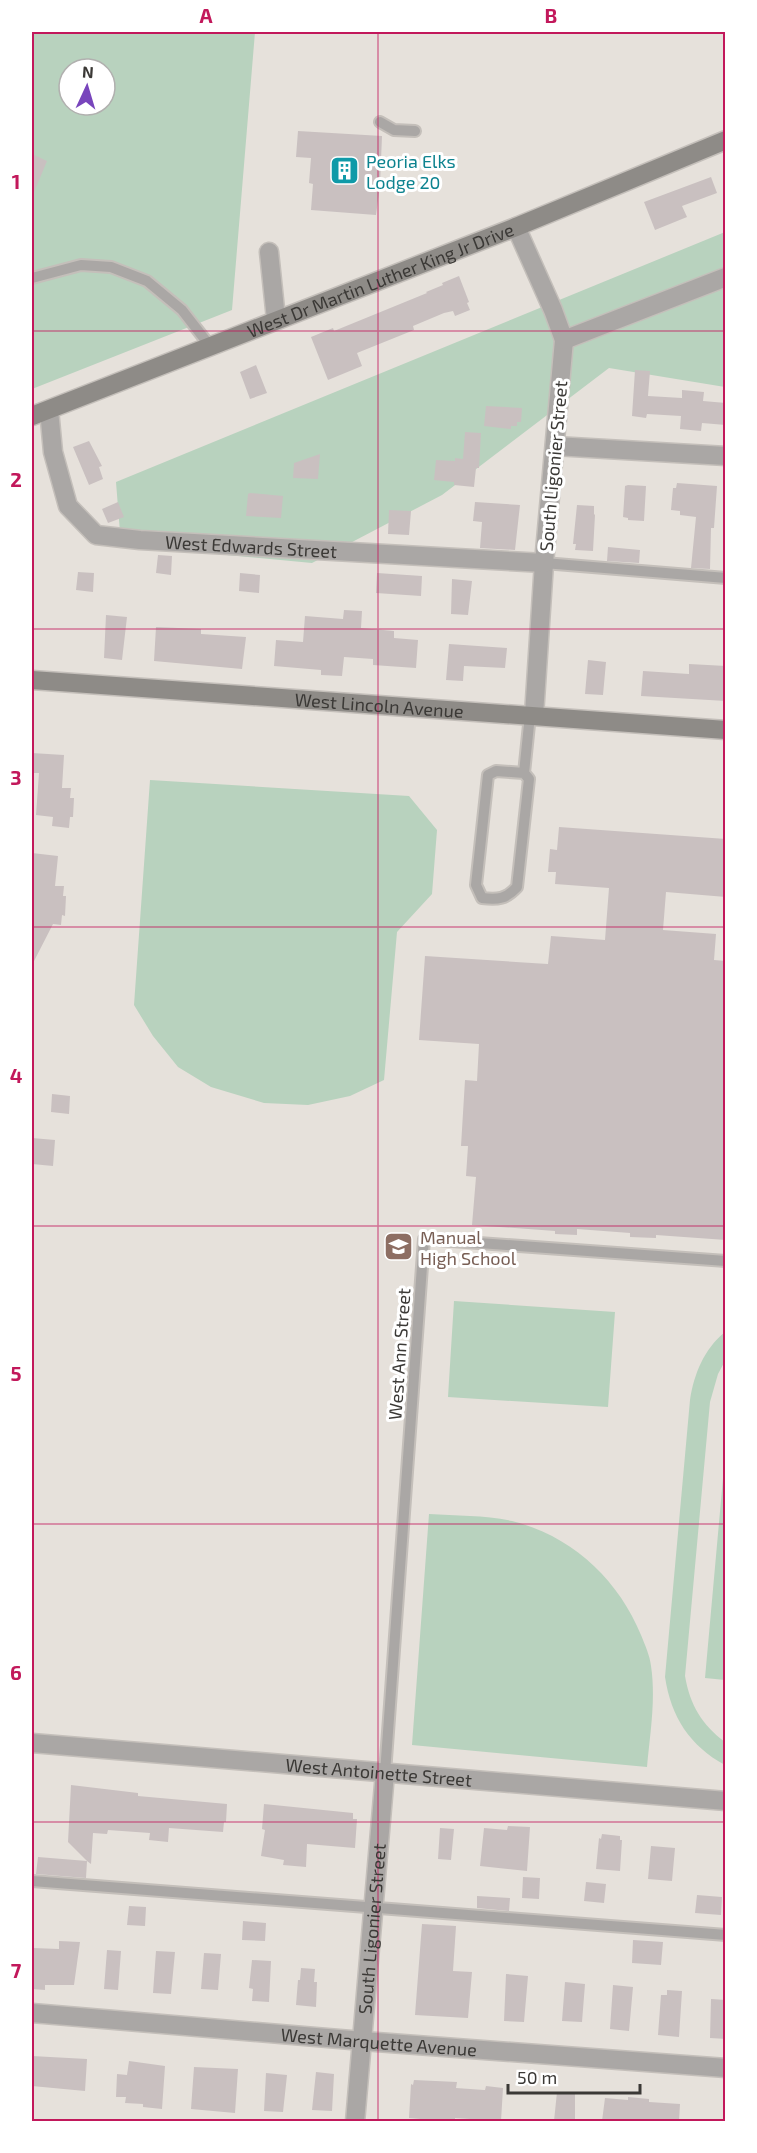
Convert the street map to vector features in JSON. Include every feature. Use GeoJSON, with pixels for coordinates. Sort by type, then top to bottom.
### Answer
{"type":"FeatureCollection","features":[{"type":"Feature","properties":{"kind":"main road","name":"West Dr Martin Luther King Jr Drive"},"geometry":{"type":"LineString","coordinates":[[32,416],[516,227],[726,140]]}},
{"type":"Feature","properties":{"kind":"main road","name":"West Lincoln Avenue"},"geometry":{"type":"LineString","coordinates":[[32,680],[726,730]]}},
{"type":"Feature","properties":{"kind":"street","name":"South Ligonier Street"},"geometry":{"type":"LineString","coordinates":[[516,227],[564,340],[532,715]]}},
{"type":"Feature","properties":{"kind":"street"},"geometry":{"type":"LineString","coordinates":[[269,252],[276,320]]}},
{"type":"Feature","properties":{"kind":"street"},"geometry":{"type":"LineString","coordinates":[[564,340],[726,277]]}},
{"type":"Feature","properties":{"kind":"street","name":"West Edwards Street"},"geometry":{"type":"LineString","coordinates":[[49,410],[52,452],[68,506],[96,535],[140,540],[544,563]]}},
{"type":"Feature","properties":{"kind":"street"},"geometry":{"type":"LineString","coordinates":[[555,446],[726,456]]}},
{"type":"Feature","properties":{"kind":"street","name":"West Antoinette Street"},"geometry":{"type":"LineString","coordinates":[[32,1743],[726,1801]]}},
{"type":"Feature","properties":{"kind":"street","name":"South Ligonier Street"},"geometry":{"type":"LineString","coordinates":[[355,2121],[385,1773]]}},
{"type":"Feature","properties":{"kind":"street","name":"West Marquette Avenue"},"geometry":{"type":"LineString","coordinates":[[32,2013],[726,2068]]}},
{"type":"Feature","properties":{"kind":"lane"},"geometry":{"type":"LineString","coordinates":[[380,122],[394,130],[415,131]]}},
{"type":"Feature","properties":{"kind":"lane"},"geometry":{"type":"LineString","coordinates":[[32,278],[81,265],[111,267],[147,281],[182,310],[210,346]]}},
{"type":"Feature","properties":{"kind":"lane"},"geometry":{"type":"LineString","coordinates":[[544,563],[726,578]]}},
{"type":"Feature","properties":{"kind":"lane"},"geometry":{"type":"LineString","coordinates":[[524,773],[496,771],[488,775],[476,885],[482,898],[497,900],[508,897],[517,887],[529,779],[524,773],[532,715]]}},
{"type":"Feature","properties":{"kind":"lane","name":"West Ann Street"},"geometry":{"type":"LineString","coordinates":[[385,1773],[424,1239],[726,1261]]}},
{"type":"Feature","properties":{"kind":"lane"},"geometry":{"type":"LineString","coordinates":[[32,1881],[726,1935]]}},
{"type":"Feature","properties":{"kind":"green space"},"geometry":{"type":"Polygon","coordinates":[[[32,32],[255,32],[232,310],[32,389],[32,32]]]}},
{"type":"Feature","properties":{"kind":"green space"},"geometry":{"type":"Polygon","coordinates":[[[725,232],[725,387],[609,368],[442,495],[312,563],[121,545],[116,482],[725,232]]]}},
{"type":"Feature","properties":{"kind":"green space"},"geometry":{"type":"Polygon","coordinates":[[[150,780],[409,796],[437,830],[432,894],[397,932],[384,1080],[350,1096],[308,1105],[264,1103],[211,1087],[178,1067],[153,1036],[134,1005],[150,780]]]}},
{"type":"Feature","properties":{"kind":"green space"},"geometry":{"type":"Polygon","coordinates":[[[454,1301],[615,1312],[608,1407],[448,1397],[454,1301]]]}},
{"type":"Feature","properties":{"kind":"green space"},"geometry":{"type":"Polygon","coordinates":[[[725,1332],[725,1361],[718,1374],[710,1402],[685,1676],[698,1714],[725,1742],[725,1765],[702,1749],[684,1729],[672,1705],[665,1677],[690,1400],[701,1363],[711,1346],[725,1332]]]}},
{"type":"Feature","properties":{"kind":"green space"},"geometry":{"type":"Polygon","coordinates":[[[725,1456],[725,1680],[705,1678],[725,1456]]]}},
{"type":"Feature","properties":{"kind":"green space"},"geometry":{"type":"Polygon","coordinates":[[[429,1514],[492,1518],[534,1528],[573,1549],[606,1578],[631,1615],[650,1662],[653,1704],[647,1767],[412,1745],[429,1514]]]}},
{"type":"Feature","properties":{"kind":"building","name":"Peoria Elks Lodge 20"},"geometry":{"type":"Polygon","coordinates":[[[298,131],[382,136],[376,215],[311,210],[313,184],[309,183],[311,158],[296,157],[298,131]]]}},
{"type":"Feature","properties":{"kind":"building"},"geometry":{"type":"Polygon","coordinates":[[[32,154],[47,161],[32,197],[32,154]]]}},
{"type":"Feature","properties":{"kind":"building"},"geometry":{"type":"Polygon","coordinates":[[[711,177],[717,193],[682,206],[687,217],[655,230],[644,202],[711,177]]]}},
{"type":"Feature","properties":{"kind":"building"},"geometry":{"type":"Polygon","coordinates":[[[459,276],[470,310],[455,316],[453,311],[444,313],[413,326],[414,330],[357,353],[362,366],[328,380],[311,337],[333,328],[334,331],[427,293],[459,276]]]}},
{"type":"Feature","properties":{"kind":"building"},"geometry":{"type":"Polygon","coordinates":[[[256,365],[267,393],[250,399],[240,372],[256,365]]]}},
{"type":"Feature","properties":{"kind":"building"},"geometry":{"type":"Polygon","coordinates":[[[635,370],[650,371],[648,396],[682,398],[682,390],[704,392],[703,401],[726,403],[726,425],[702,423],[701,431],[680,429],[681,416],[647,414],[646,418],[632,416],[635,370]]]}},
{"type":"Feature","properties":{"kind":"building"},"geometry":{"type":"Polygon","coordinates":[[[486,406],[522,408],[521,422],[517,422],[517,426],[511,426],[511,429],[484,426],[486,406]]]}},
{"type":"Feature","properties":{"kind":"building"},"geometry":{"type":"Polygon","coordinates":[[[465,432],[481,433],[479,468],[476,468],[474,487],[434,480],[436,460],[463,459],[465,432]]]}},
{"type":"Feature","properties":{"kind":"building"},"geometry":{"type":"Polygon","coordinates":[[[89,441],[102,466],[99,467],[103,479],[89,485],[73,447],[89,441]]]}},
{"type":"Feature","properties":{"kind":"building"},"geometry":{"type":"Polygon","coordinates":[[[320,454],[318,479],[293,478],[294,463],[320,454]]]}},
{"type":"Feature","properties":{"kind":"building"},"geometry":{"type":"Polygon","coordinates":[[[677,483],[717,486],[714,528],[711,528],[710,569],[691,568],[696,517],[680,515],[680,511],[671,510],[673,488],[676,488],[677,483]]]}},
{"type":"Feature","properties":{"kind":"building"},"geometry":{"type":"Polygon","coordinates":[[[625,486],[646,486],[644,521],[628,520],[623,517],[625,486]]]}},
{"type":"Feature","properties":{"kind":"building"},"geometry":{"type":"Polygon","coordinates":[[[250,493],[283,496],[281,518],[246,516],[250,493]]]}},
{"type":"Feature","properties":{"kind":"building"},"geometry":{"type":"Polygon","coordinates":[[[118,502],[124,517],[108,523],[102,509],[118,502]]]}},
{"type":"Feature","properties":{"kind":"building"},"geometry":{"type":"Polygon","coordinates":[[[475,502],[520,505],[515,550],[480,548],[482,522],[473,521],[475,502]]]}},
{"type":"Feature","properties":{"kind":"building"},"geometry":{"type":"Polygon","coordinates":[[[577,505],[594,506],[593,551],[575,550],[576,544],[573,544],[577,505]]]}},
{"type":"Feature","properties":{"kind":"building"},"geometry":{"type":"Polygon","coordinates":[[[389,510],[411,511],[409,535],[388,534],[389,510]]]}},
{"type":"Feature","properties":{"kind":"building"},"geometry":{"type":"Polygon","coordinates":[[[608,547],[640,550],[639,563],[607,561],[608,547]]]}},
{"type":"Feature","properties":{"kind":"building"},"geometry":{"type":"Polygon","coordinates":[[[158,555],[172,556],[171,575],[156,573],[158,555]]]}},
{"type":"Feature","properties":{"kind":"building"},"geometry":{"type":"Polygon","coordinates":[[[78,572],[94,573],[93,592],[76,590],[78,572]]]}},
{"type":"Feature","properties":{"kind":"building"},"geometry":{"type":"Polygon","coordinates":[[[240,573],[260,575],[259,593],[239,591],[240,573]]]}},
{"type":"Feature","properties":{"kind":"building"},"geometry":{"type":"Polygon","coordinates":[[[377,573],[422,576],[421,596],[376,593],[377,573]]]}},
{"type":"Feature","properties":{"kind":"building"},"geometry":{"type":"Polygon","coordinates":[[[452,579],[472,581],[468,615],[451,614],[452,579]]]}},
{"type":"Feature","properties":{"kind":"building"},"geometry":{"type":"Polygon","coordinates":[[[344,610],[362,611],[361,628],[394,631],[394,638],[418,640],[416,668],[373,665],[373,659],[344,657],[342,676],[321,675],[321,670],[274,666],[276,640],[303,642],[305,616],[343,619],[344,610]]]}},
{"type":"Feature","properties":{"kind":"building"},"geometry":{"type":"Polygon","coordinates":[[[106,615],[127,617],[122,660],[104,658],[106,615]]]}},
{"type":"Feature","properties":{"kind":"building"},"geometry":{"type":"Polygon","coordinates":[[[156,627],[201,629],[201,634],[246,637],[242,669],[154,661],[156,627]]]}},
{"type":"Feature","properties":{"kind":"building"},"geometry":{"type":"Polygon","coordinates":[[[449,644],[507,648],[505,668],[464,666],[463,681],[446,680],[449,644]]]}},
{"type":"Feature","properties":{"kind":"building"},"geometry":{"type":"Polygon","coordinates":[[[588,660],[606,662],[603,695],[585,694],[588,660]]]}},
{"type":"Feature","properties":{"kind":"building"},"geometry":{"type":"Polygon","coordinates":[[[689,664],[726,666],[726,701],[641,696],[643,671],[689,674],[689,664]]]}},
{"type":"Feature","properties":{"kind":"building"},"geometry":{"type":"Polygon","coordinates":[[[32,753],[64,755],[62,788],[71,788],[70,798],[74,798],[73,817],[70,817],[69,828],[52,826],[53,817],[36,815],[39,773],[32,773],[32,753]]]}},
{"type":"Feature","properties":{"kind":"building"},"geometry":{"type":"Polygon","coordinates":[[[559,827],[726,839],[726,897],[666,892],[663,930],[716,934],[714,960],[726,961],[726,1240],[656,1235],[656,1238],[630,1237],[630,1233],[577,1229],[577,1235],[555,1234],[555,1231],[472,1225],[476,1177],[466,1176],[468,1146],[461,1146],[465,1080],[477,1081],[479,1044],[419,1040],[425,956],[548,964],[551,936],[605,940],[609,888],[555,884],[556,872],[548,872],[550,849],[557,850],[559,827]]]}},
{"type":"Feature","properties":{"kind":"building"},"geometry":{"type":"Polygon","coordinates":[[[32,853],[58,856],[55,886],[64,886],[63,896],[66,896],[65,916],[62,915],[61,925],[53,924],[32,965],[32,853]]]}},
{"type":"Feature","properties":{"kind":"building"},"geometry":{"type":"Polygon","coordinates":[[[52,1094],[70,1096],[69,1114],[51,1112],[52,1094]]]}},
{"type":"Feature","properties":{"kind":"building"},"geometry":{"type":"Polygon","coordinates":[[[32,1138],[55,1140],[53,1166],[32,1164],[32,1138]]]}},
{"type":"Feature","properties":{"kind":"building"},"geometry":{"type":"Polygon","coordinates":[[[71,1785],[138,1793],[138,1796],[227,1804],[226,1822],[224,1822],[223,1832],[169,1828],[168,1842],[149,1840],[150,1833],[108,1830],[107,1834],[93,1833],[91,1864],[68,1842],[71,1785]]]}},
{"type":"Feature","properties":{"kind":"building"},"geometry":{"type":"Polygon","coordinates":[[[264,1804],[353,1813],[353,1819],[357,1819],[355,1848],[307,1844],[306,1867],[283,1865],[284,1860],[261,1856],[265,1830],[262,1829],[264,1804]]]}},
{"type":"Feature","properties":{"kind":"building"},"geometry":{"type":"Polygon","coordinates":[[[508,1826],[530,1827],[527,1871],[480,1866],[484,1828],[507,1830],[508,1826]]]}},
{"type":"Feature","properties":{"kind":"building"},"geometry":{"type":"Polygon","coordinates":[[[440,1828],[454,1829],[451,1860],[438,1859],[440,1828]]]}},
{"type":"Feature","properties":{"kind":"building"},"geometry":{"type":"Polygon","coordinates":[[[602,1834],[620,1836],[622,1840],[620,1871],[596,1869],[599,1838],[601,1839],[602,1834]]]}},
{"type":"Feature","properties":{"kind":"building"},"geometry":{"type":"Polygon","coordinates":[[[651,1846],[675,1848],[672,1881],[648,1879],[651,1846]]]}},
{"type":"Feature","properties":{"kind":"building"},"geometry":{"type":"Polygon","coordinates":[[[38,1857],[87,1861],[86,1878],[36,1874],[38,1857]]]}},
{"type":"Feature","properties":{"kind":"building"},"geometry":{"type":"Polygon","coordinates":[[[523,1877],[540,1878],[539,1899],[522,1898],[523,1877]]]}},
{"type":"Feature","properties":{"kind":"building"},"geometry":{"type":"Polygon","coordinates":[[[586,1882],[606,1884],[604,1903],[584,1901],[586,1882]]]}},
{"type":"Feature","properties":{"kind":"building"},"geometry":{"type":"Polygon","coordinates":[[[697,1895],[722,1897],[721,1915],[695,1913],[697,1895]]]}},
{"type":"Feature","properties":{"kind":"building"},"geometry":{"type":"Polygon","coordinates":[[[477,1896],[510,1898],[509,1911],[477,1908],[477,1896]]]}},
{"type":"Feature","properties":{"kind":"building"},"geometry":{"type":"Polygon","coordinates":[[[129,1906],[146,1907],[145,1926],[127,1925],[129,1906]]]}},
{"type":"Feature","properties":{"kind":"building"},"geometry":{"type":"Polygon","coordinates":[[[243,1921],[266,1923],[265,1941],[242,1940],[243,1921]]]}},
{"type":"Feature","properties":{"kind":"building"},"geometry":{"type":"Polygon","coordinates":[[[422,1924],[456,1926],[453,1971],[472,1972],[468,2018],[415,2015],[422,1924]]]}},
{"type":"Feature","properties":{"kind":"building"},"geometry":{"type":"Polygon","coordinates":[[[633,1940],[663,1942],[661,1965],[632,1963],[633,1940]]]}},
{"type":"Feature","properties":{"kind":"building"},"geometry":{"type":"Polygon","coordinates":[[[59,1941],[80,1942],[74,1985],[45,1985],[45,1990],[32,1989],[33,1948],[59,1949],[59,1941]]]}},
{"type":"Feature","properties":{"kind":"building"},"geometry":{"type":"Polygon","coordinates":[[[107,1950],[121,1951],[118,1990],[104,1989],[107,1950]]]}},
{"type":"Feature","properties":{"kind":"building"},"geometry":{"type":"Polygon","coordinates":[[[156,1951],[175,1952],[171,1994],[153,1993],[156,1951]]]}},
{"type":"Feature","properties":{"kind":"building"},"geometry":{"type":"Polygon","coordinates":[[[204,1953],[221,1954],[218,1990],[201,1989],[204,1953]]]}},
{"type":"Feature","properties":{"kind":"building"},"geometry":{"type":"Polygon","coordinates":[[[252,1960],[271,1961],[269,2002],[252,2001],[253,1989],[249,1988],[252,1960]]]}},
{"type":"Feature","properties":{"kind":"building"},"geometry":{"type":"Polygon","coordinates":[[[301,1968],[315,1969],[316,2007],[296,2005],[301,1968]]]}},
{"type":"Feature","properties":{"kind":"building"},"geometry":{"type":"Polygon","coordinates":[[[506,1974],[528,1976],[524,2022],[504,2021],[506,1974]]]}},
{"type":"Feature","properties":{"kind":"building"},"geometry":{"type":"Polygon","coordinates":[[[565,1982],[585,1984],[582,2022],[562,2021],[565,1982]]]}},
{"type":"Feature","properties":{"kind":"building"},"geometry":{"type":"Polygon","coordinates":[[[613,1985],[633,1987],[629,2031],[610,2029],[613,1985]]]}},
{"type":"Feature","properties":{"kind":"building"},"geometry":{"type":"Polygon","coordinates":[[[667,1990],[682,1991],[679,2037],[658,2035],[661,1995],[667,1995],[667,1990]]]}},
{"type":"Feature","properties":{"kind":"building"},"geometry":{"type":"Polygon","coordinates":[[[711,1999],[726,2000],[726,2039],[710,2038],[711,1999]]]}},
{"type":"Feature","properties":{"kind":"building"},"geometry":{"type":"Polygon","coordinates":[[[32,2056],[87,2059],[85,2091],[32,2086],[32,2056]]]}},
{"type":"Feature","properties":{"kind":"building"},"geometry":{"type":"Polygon","coordinates":[[[129,2061],[165,2066],[162,2109],[143,2107],[143,2104],[125,2103],[126,2097],[116,2097],[117,2074],[127,2075],[129,2061]]]}},
{"type":"Feature","properties":{"kind":"building"},"geometry":{"type":"Polygon","coordinates":[[[194,2067],[238,2069],[235,2113],[191,2109],[194,2067]]]}},
{"type":"Feature","properties":{"kind":"building"},"geometry":{"type":"Polygon","coordinates":[[[316,2072],[334,2074],[332,2111],[312,2110],[316,2072]]]}},
{"type":"Feature","properties":{"kind":"building"},"geometry":{"type":"Polygon","coordinates":[[[266,2073],[287,2075],[283,2112],[264,2111],[266,2073]]]}},
{"type":"Feature","properties":{"kind":"building"},"geometry":{"type":"Polygon","coordinates":[[[414,2080],[457,2082],[456,2088],[485,2090],[486,2086],[503,2088],[501,2121],[455,2118],[455,2121],[432,2121],[409,2118],[411,2084],[413,2085],[414,2080]]]}},
{"type":"Feature","properties":{"kind":"building"},"geometry":{"type":"Polygon","coordinates":[[[557,2092],[575,2094],[575,2121],[554,2121],[557,2092]]]}},
{"type":"Feature","properties":{"kind":"building"},"geometry":{"type":"Polygon","coordinates":[[[628,2097],[649,2099],[649,2102],[680,2104],[679,2121],[602,2121],[605,2098],[628,2100],[628,2097]]]}},
{"type":"Feature","properties":{"kind":"place","name":"Peoria Elks Lodge 20"},"geometry":{"type":"Point","coordinates":[345,171]}},
{"type":"Feature","properties":{"kind":"place","name":"Manual High School"},"geometry":{"type":"Point","coordinates":[399,1247]}}]}
